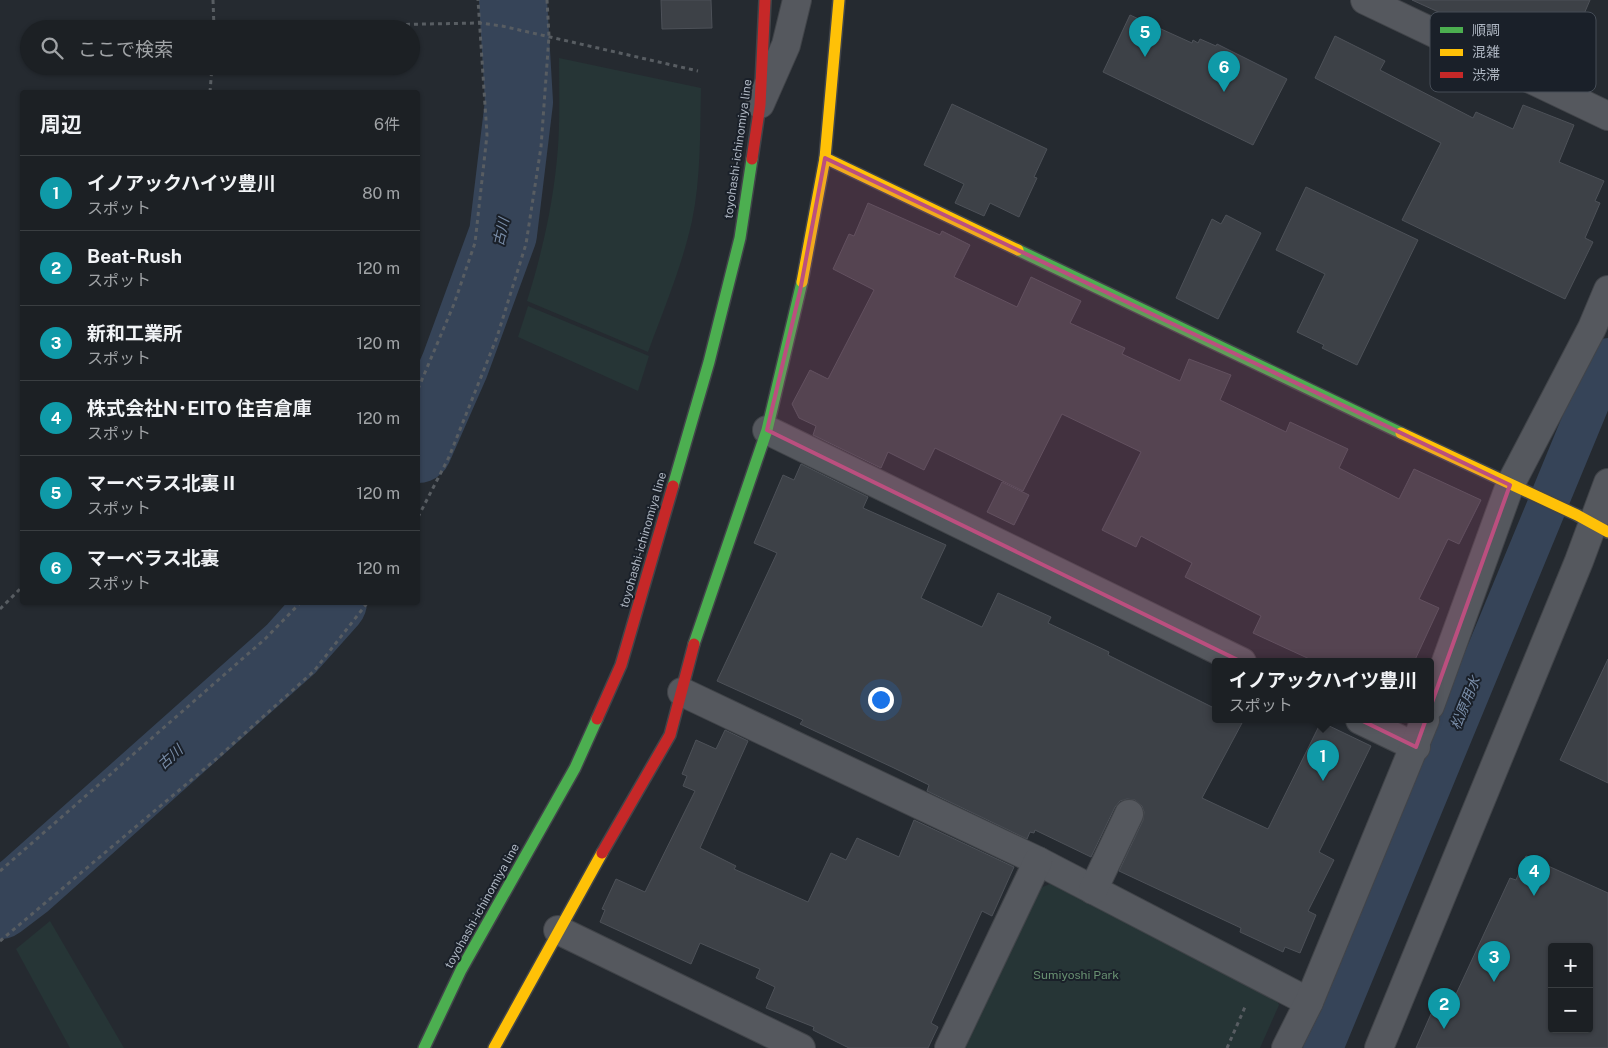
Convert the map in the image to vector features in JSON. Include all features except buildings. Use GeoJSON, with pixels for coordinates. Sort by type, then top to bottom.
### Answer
{"type":"FeatureCollection","features":[{"type":"Feature","properties":{"kind":"street","name":"toyohashi-ichinomiya line"},"geometry":{"type":"LineString","coordinates":[[424,1048],[461,970],[575,768],[621,665],[714,343],[740,238],[760,105],[765,0]]}},
{"type":"Feature","properties":{"kind":"street"},"geometry":{"type":"LineString","coordinates":[[760,105],[786,45],[797,0]]}},
{"type":"Feature","properties":{"kind":"street"},"geometry":{"type":"LineString","coordinates":[[494,1048],[558,930],[670,735],[688,662],[767,430],[800,292],[825,158],[839,0]]}},
{"type":"Feature","properties":{"kind":"street"},"geometry":{"type":"LineString","coordinates":[[1365,0],[1430,31]]}},
{"type":"Feature","properties":{"kind":"street"},"geometry":{"type":"LineString","coordinates":[[1558,92],[1608,116]]}},
{"type":"Feature","properties":{"kind":"street"},"geometry":{"type":"LineString","coordinates":[[825,158],[1593,524]]}},
{"type":"Feature","properties":{"kind":"street"},"geometry":{"type":"LineString","coordinates":[[1434,696],[1517,488],[1608,290]]}},
{"type":"Feature","properties":{"kind":"street"},"geometry":{"type":"LineString","coordinates":[[767,430],[1234,658]]}},
{"type":"Feature","properties":{"kind":"street"},"geometry":{"type":"LineString","coordinates":[[1380,1048],[1579,561],[1608,482]]}},
{"type":"Feature","properties":{"kind":"street"},"geometry":{"type":"LineString","coordinates":[[682,692],[1038,861],[1310,1002]]}},
{"type":"Feature","properties":{"kind":"street"},"geometry":{"type":"LineString","coordinates":[[1366,723],[1416,747]]}},
{"type":"Feature","properties":{"kind":"street"},"geometry":{"type":"LineString","coordinates":[[1286,1048],[1310,1002],[1416,747],[1424,723]]}},
{"type":"Feature","properties":{"kind":"street"},"geometry":{"type":"LineString","coordinates":[[1093,890],[1129,814]]}},
{"type":"Feature","properties":{"kind":"street"},"geometry":{"type":"LineString","coordinates":[[949,1048],[1038,861]]}},
{"type":"Feature","properties":{"kind":"street"},"geometry":{"type":"LineString","coordinates":[[558,930],[801,1048]]}},
{"type":"Feature","properties":{"kind":"path"},"geometry":{"type":"LineString","coordinates":[[213,0],[214,20]]}},
{"type":"Feature","properties":{"kind":"path"},"geometry":{"type":"LineString","coordinates":[[420,384],[454,304],[475,244],[487,135],[478,0]]}},
{"type":"Feature","properties":{"kind":"path"},"geometry":{"type":"LineString","coordinates":[[420,513],[449,457],[497,337],[526,244],[541,147],[549,36],[547,0]]}},
{"type":"Feature","properties":{"kind":"path"},"geometry":{"type":"LineString","coordinates":[[420,24],[480,23],[549,36],[698,71]]}},
{"type":"Feature","properties":{"kind":"path"},"geometry":{"type":"LineString","coordinates":[[210,90],[211,75]]}},
{"type":"Feature","properties":{"kind":"path"},"geometry":{"type":"LineString","coordinates":[[0,609],[20,588]]}},
{"type":"Feature","properties":{"kind":"path"},"geometry":{"type":"LineString","coordinates":[[0,871],[265,639],[298,605]]}},
{"type":"Feature","properties":{"kind":"path"},"geometry":{"type":"LineString","coordinates":[[0,941],[216,760],[314,672],[366,605]]}},
{"type":"Feature","properties":{"kind":"highlighted area"},"geometry":{"type":"Polygon","coordinates":[[[825,158],[1510,485],[1416,747],[767,430],[800,291],[825,158]]]}},
{"type":"Feature","properties":{"kind":"green space"},"geometry":{"type":"Polygon","coordinates":[[[559,58],[701,88],[699,172],[692,221],[678,271],[648,352],[527,301],[543,244],[554,186],[559,136],[559,58]]]}},
{"type":"Feature","properties":{"kind":"green space"},"geometry":{"type":"Polygon","coordinates":[[[528,306],[649,356],[638,391],[518,337],[528,306]]]}},
{"type":"Feature","properties":{"kind":"green space","name":"Sumiyoshi Park"},"geometry":{"type":"Polygon","coordinates":[[[1052,883],[1273,989],[1279,1005],[1260,1048],[959,1048],[1036,890],[1052,883]]]}},
{"type":"Feature","properties":{"kind":"green space"},"geometry":{"type":"Polygon","coordinates":[[[50,921],[124,1048],[70,1048],[16,949],[50,921]]]}},
{"type":"Feature","properties":{"kind":"waterway","name":"古川"},"geometry":{"type":"LineString","coordinates":[[420,444],[455,365],[503,234],[519,102],[513,0]]}},
{"type":"Feature","properties":{"kind":"waterway","name":"松原用水"},"geometry":{"type":"LineString","coordinates":[[1323,1048],[1608,358]]}},
{"type":"Feature","properties":{"kind":"waterway","name":"古川"},"geometry":{"type":"LineString","coordinates":[[0,905],[25,886],[291,649],[330,605]]}},
{"type":"Feature","properties":{"kind":"traffic: fast"},"geometry":{"type":"LineString","coordinates":[[673,486],[709,362],[740,238],[752,159]]}},
{"type":"Feature","properties":{"kind":"traffic: fast"},"geometry":{"type":"LineString","coordinates":[[1018,250],[1401,433]]}},
{"type":"Feature","properties":{"kind":"traffic: fast"},"geometry":{"type":"LineString","coordinates":[[694,644],[767,430],[802,282]]}},
{"type":"Feature","properties":{"kind":"traffic: fast"},"geometry":{"type":"LineString","coordinates":[[424,1048],[461,970],[575,768],[597,719]]}},
{"type":"Feature","properties":{"kind":"traffic: slow"},"geometry":{"type":"LineString","coordinates":[[802,282],[825,158],[839,0]]}},
{"type":"Feature","properties":{"kind":"traffic: slow"},"geometry":{"type":"LineString","coordinates":[[825,158],[1018,250]]}},
{"type":"Feature","properties":{"kind":"traffic: slow"},"geometry":{"type":"LineString","coordinates":[[1401,433],[1577,515],[1608,532]]}},
{"type":"Feature","properties":{"kind":"traffic: slow"},"geometry":{"type":"LineString","coordinates":[[494,1048],[602,853]]}},
{"type":"Feature","properties":{"kind":"traffic: jam"},"geometry":{"type":"LineString","coordinates":[[752,159],[760,105],[765,0]]}},
{"type":"Feature","properties":{"kind":"traffic: jam"},"geometry":{"type":"LineString","coordinates":[[597,719],[621,665],[673,486]]}},
{"type":"Feature","properties":{"kind":"traffic: jam"},"geometry":{"type":"LineString","coordinates":[[602,853],[670,735],[694,644]]}},
{"type":"Feature","properties":{"kind":"place","name":"マーベラス北裏Ⅱ"},"geometry":{"type":"Point","coordinates":[1145,57]}},
{"type":"Feature","properties":{"kind":"place","name":"マーベラス北裏"},"geometry":{"type":"Point","coordinates":[1224,92]}},
{"type":"Feature","properties":{"kind":"place","name":"イノアックハイツ豊川"},"geometry":{"type":"Point","coordinates":[1323,781]}},
{"type":"Feature","properties":{"kind":"place","name":"株式会社N･EITO 住吉倉庫"},"geometry":{"type":"Point","coordinates":[1534,896]}},
{"type":"Feature","properties":{"kind":"place","name":"新和工業所"},"geometry":{"type":"Point","coordinates":[1494,982]}},
{"type":"Feature","properties":{"kind":"place","name":"Beat-Rush"},"geometry":{"type":"Point","coordinates":[1444,1029]}}]}
